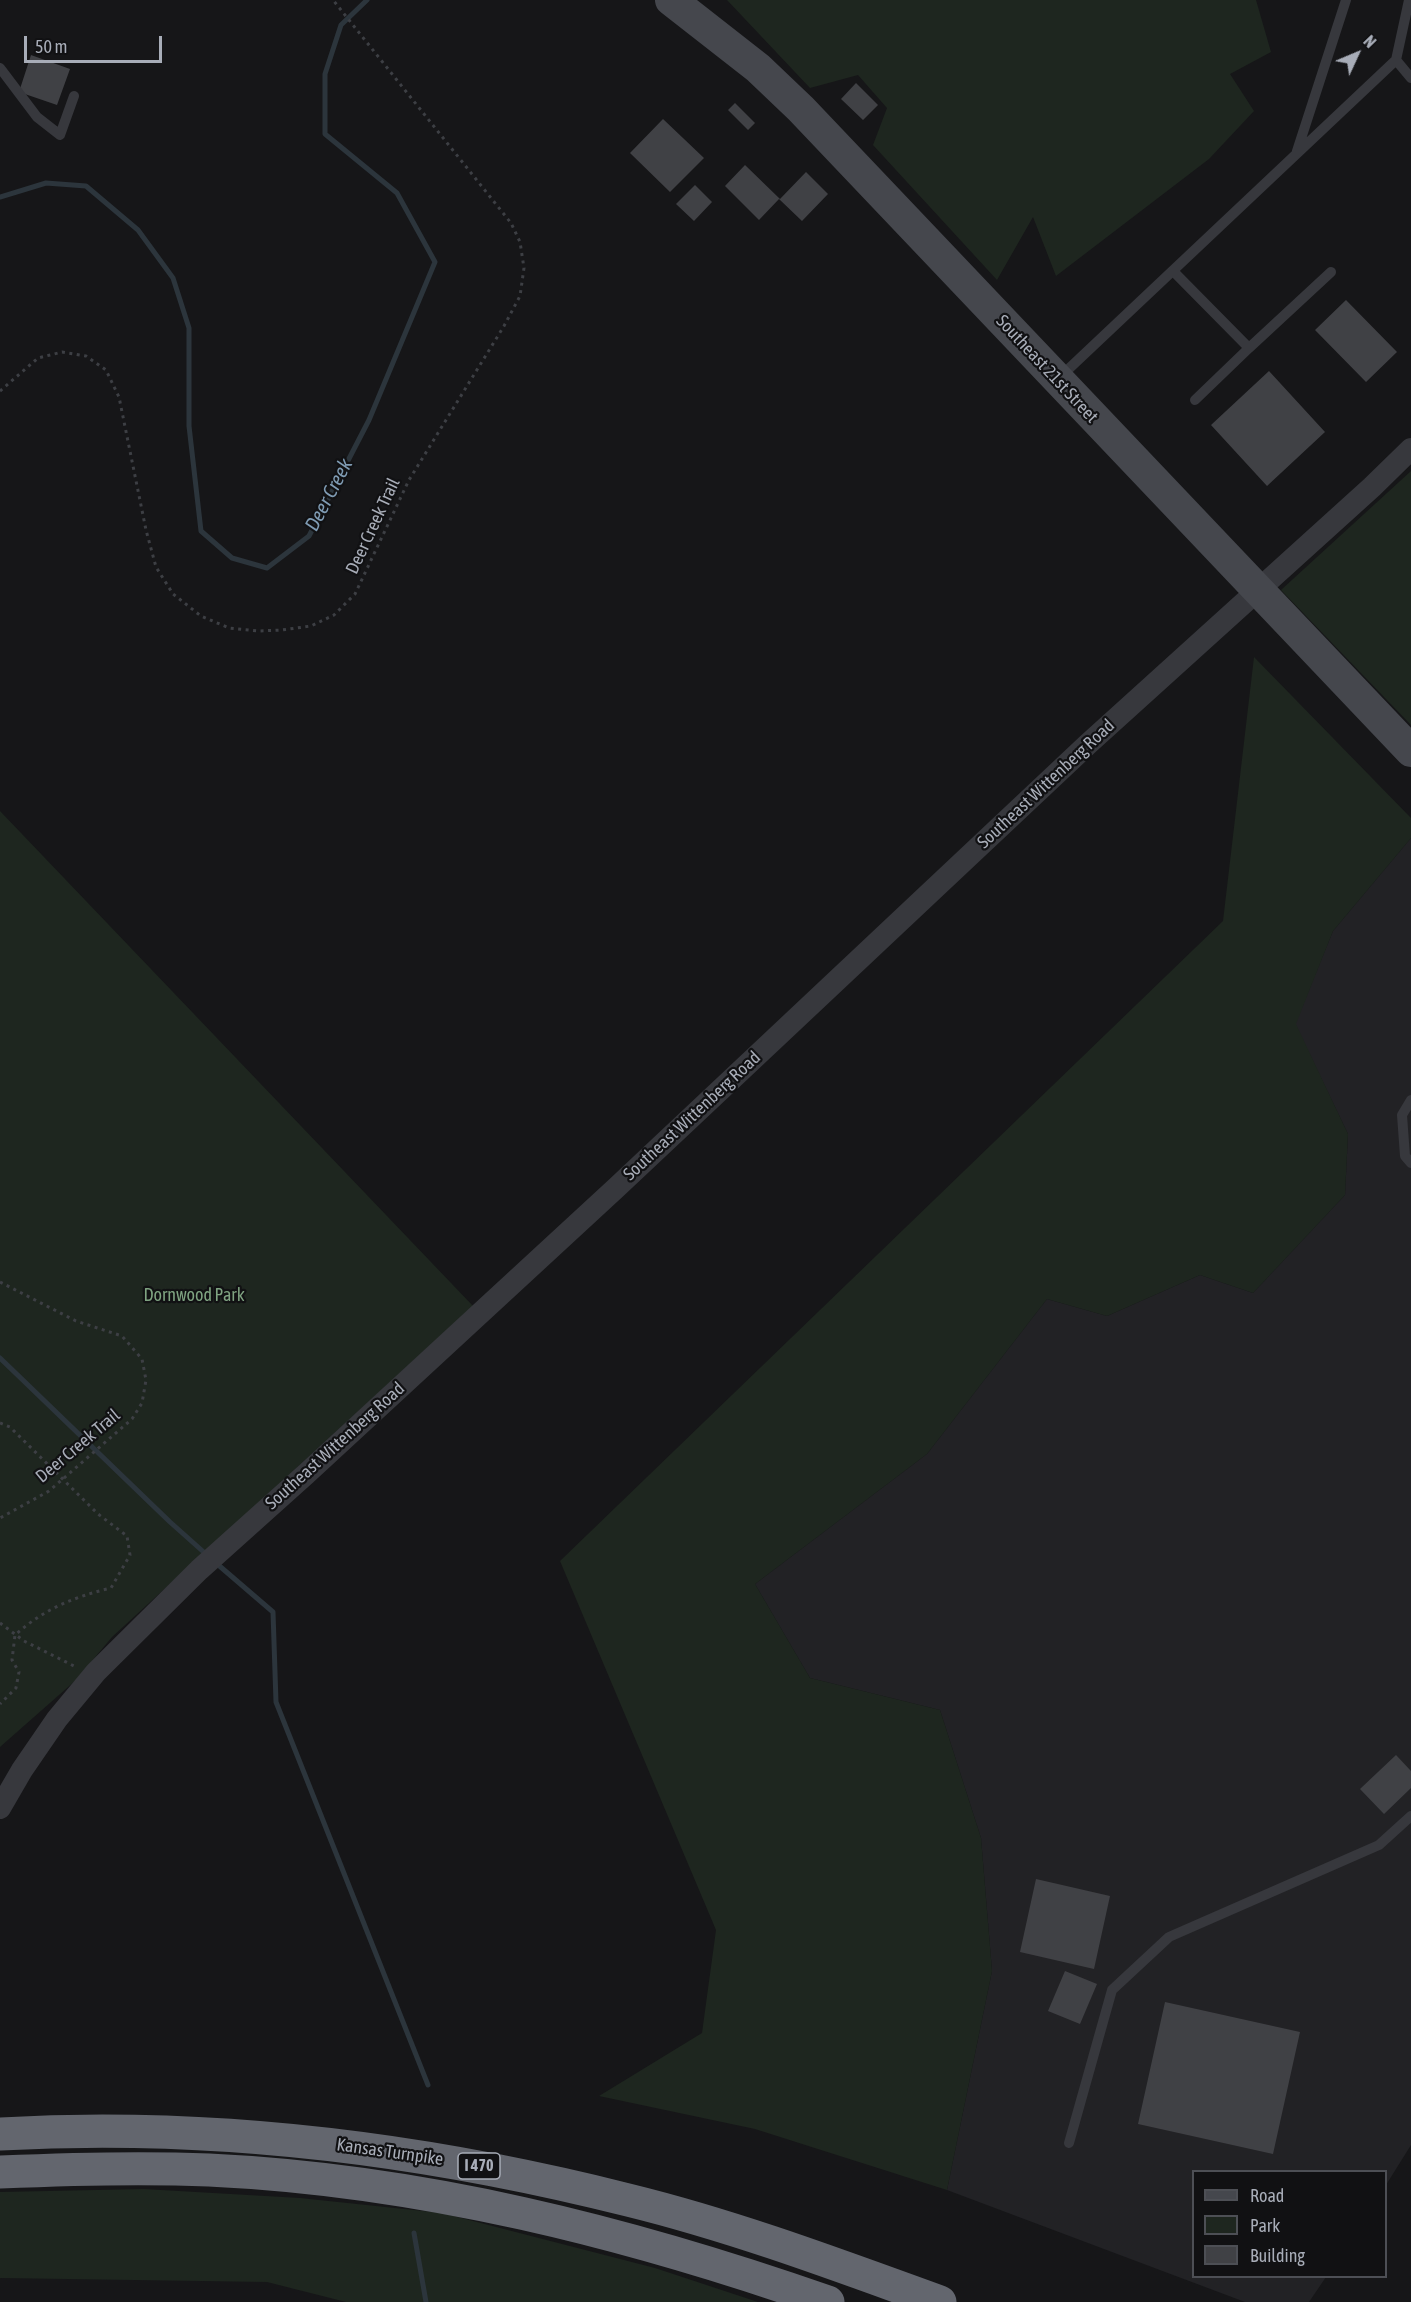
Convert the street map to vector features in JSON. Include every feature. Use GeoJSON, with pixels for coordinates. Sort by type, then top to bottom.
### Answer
{"type":"FeatureCollection","features":[{"type":"Feature","properties":{"kind":"highway","name":"Kansas Turnpike"},"geometry":{"type":"LineString","coordinates":[[0,2134],[148,2132],[239,2136],[340,2144],[426,2156],[516,2173],[630,2200],[783,2247],[940,2302]]}},
{"type":"Feature","properties":{"kind":"highway","name":"Kansas Turnpike"},"geometry":{"type":"LineString","coordinates":[[0,2172],[112,2169],[208,2170],[316,2179],[451,2198],[607,2232],[828,2302]]}},
{"type":"Feature","properties":{"kind":"street","name":"Southeast 21st Street"},"geometry":{"type":"LineString","coordinates":[[671,0],[758,68],[801,109],[1411,751]]}},
{"type":"Feature","properties":{"kind":"street","name":"Southeast Wittenberg Road"},"geometry":{"type":"LineString","coordinates":[[0,1808],[22,1770],[51,1728],[96,1672],[199,1570],[538,1259],[1088,744],[1411,449]]}},
{"type":"Feature","properties":{"kind":"lane"},"geometry":{"type":"LineString","coordinates":[[1296,154],[1346,0]]}},
{"type":"Feature","properties":{"kind":"lane"},"geometry":{"type":"LineString","coordinates":[[1057,380],[1396,60],[1409,0]]}},
{"type":"Feature","properties":{"kind":"lane"},"geometry":{"type":"LineString","coordinates":[[1396,60],[1411,78]]}},
{"type":"Feature","properties":{"kind":"lane"},"geometry":{"type":"LineString","coordinates":[[0,68],[37,117],[60,135],[74,96]]}},
{"type":"Feature","properties":{"kind":"lane"},"geometry":{"type":"LineString","coordinates":[[1173,271],[1249,348]]}},
{"type":"Feature","properties":{"kind":"lane"},"geometry":{"type":"LineString","coordinates":[[1194,400],[1331,272]]}},
{"type":"Feature","properties":{"kind":"lane"},"geometry":{"type":"LineString","coordinates":[[1411,1100],[1402,1115],[1405,1156],[1411,1163]]}},
{"type":"Feature","properties":{"kind":"lane"},"geometry":{"type":"LineString","coordinates":[[1069,2143],[1112,1989],[1169,1937],[1379,1845],[1411,1816]]}},
{"type":"Feature","properties":{"kind":"path","name":"Deer Creek Trail"},"geometry":{"type":"LineString","coordinates":[[0,391],[38,358],[62,352],[86,356],[106,370],[119,398],[146,530],[156,567],[173,594],[201,616],[229,628],[282,630],[311,626],[334,615],[355,594],[409,480],[520,296],[524,268],[520,242],[511,223],[333,0]]}},
{"type":"Feature","properties":{"kind":"path","name":"Deer Creek Trail"},"geometry":{"type":"LineString","coordinates":[[0,1282],[76,1321],[122,1336],[142,1359],[146,1380],[142,1403],[132,1419],[49,1491],[0,1518]]}},
{"type":"Feature","properties":{"kind":"path"},"geometry":{"type":"LineString","coordinates":[[0,1423],[10,1427],[98,1514],[127,1536],[130,1555],[111,1588],[82,1595],[54,1607],[33,1619],[15,1635],[12,1660],[19,1672],[16,1688],[0,1704]]}},
{"type":"Feature","properties":{"kind":"path"},"geometry":{"type":"LineString","coordinates":[[0,1623],[15,1635],[67,1664],[96,1672]]}},
{"type":"Feature","properties":{"kind":"shaded area"},"geometry":{"type":"Polygon","coordinates":[[[1411,838],[1411,2145],[1387,2183],[1387,2170],[1192,2170],[1192,2278],[1325,2278],[1309,2302],[1245,2302],[947,2190],[992,1971],[981,1838],[940,1710],[810,1678],[755,1584],[927,1454],[1047,1299],[1107,1316],[1200,1275],[1253,1293],[1345,1195],[1348,1134],[1295,1024],[1333,931],[1411,838]]]}},
{"type":"Feature","properties":{"kind":"green space"},"geometry":{"type":"Polygon","coordinates":[[[727,0],[1256,0],[1271,52],[1230,74],[1254,111],[1209,159],[1056,276],[1033,217],[997,280],[873,145],[887,108],[858,75],[810,88],[727,0]]]}},
{"type":"Feature","properties":{"kind":"green space"},"geometry":{"type":"Polygon","coordinates":[[[1411,471],[1411,725],[1281,590],[1411,471]]]}},
{"type":"Feature","properties":{"kind":"green space"},"geometry":{"type":"Polygon","coordinates":[[[1254,657],[1411,818],[1411,838],[1333,931],[1296,1024],[1348,1134],[1345,1195],[1253,1293],[1200,1275],[1107,1316],[1047,1299],[927,1454],[755,1584],[810,1678],[940,1710],[981,1838],[992,1971],[947,2190],[755,2129],[599,2096],[702,2033],[716,1930],[560,1561],[1223,921],[1254,657]]]}},
{"type":"Feature","properties":{"kind":"green space","name":"Dornwood Park"},"geometry":{"type":"Polygon","coordinates":[[[0,811],[473,1306],[112,1637],[76,1680],[0,1747],[0,811]]]}},
{"type":"Feature","properties":{"kind":"green space"},"geometry":{"type":"Polygon","coordinates":[[[144,2189],[300,2198],[442,2213],[655,2268],[758,2302],[346,2302],[267,2282],[0,2278],[0,2192],[144,2189]]]}},
{"type":"Feature","properties":{"kind":"building"},"geometry":{"type":"Polygon","coordinates":[[[31,55],[70,69],[57,105],[19,92],[31,55]]]}},
{"type":"Feature","properties":{"kind":"building"},"geometry":{"type":"Polygon","coordinates":[[[856,83],[878,105],[863,120],[841,99],[856,83]]]}},
{"type":"Feature","properties":{"kind":"building"},"geometry":{"type":"Polygon","coordinates":[[[735,103],[755,123],[748,130],[728,110],[735,103]]]}},
{"type":"Feature","properties":{"kind":"building"},"geometry":{"type":"Polygon","coordinates":[[[663,119],[704,158],[670,192],[630,153],[663,119]]]}},
{"type":"Feature","properties":{"kind":"building"},"geometry":{"type":"Polygon","coordinates":[[[745,165],[780,199],[806,172],[828,194],[802,221],[779,199],[759,220],[725,186],[745,165]]]}},
{"type":"Feature","properties":{"kind":"building"},"geometry":{"type":"Polygon","coordinates":[[[695,185],[712,202],[694,221],[676,204],[695,185]]]}},
{"type":"Feature","properties":{"kind":"building"},"geometry":{"type":"Polygon","coordinates":[[[1346,300],[1397,352],[1366,382],[1315,330],[1346,300]]]}},
{"type":"Feature","properties":{"kind":"building"},"geometry":{"type":"Polygon","coordinates":[[[1269,371],[1325,432],[1267,486],[1211,425],[1269,371]]]}},
{"type":"Feature","properties":{"kind":"building"},"geometry":{"type":"Polygon","coordinates":[[[1396,1755],[1411,1771],[1411,1788],[1384,1814],[1360,1789],[1396,1755]]]}},
{"type":"Feature","properties":{"kind":"building"},"geometry":{"type":"Polygon","coordinates":[[[1036,1879],[1110,1896],[1094,1969],[1020,1952],[1036,1879]]]}},
{"type":"Feature","properties":{"kind":"building"},"geometry":{"type":"Polygon","coordinates":[[[1065,1971],[1097,1984],[1080,2024],[1048,2011],[1065,1971]]]}},
{"type":"Feature","properties":{"kind":"building"},"geometry":{"type":"Polygon","coordinates":[[[1165,2002],[1300,2032],[1273,2154],[1138,2124],[1165,2002]]]}},
{"type":"Feature","properties":{"kind":"waterway","name":"Deer Creek"},"geometry":{"type":"LineString","coordinates":[[0,197],[46,183],[86,186],[138,230],[173,278],[189,328],[189,426],[201,531],[232,558],[267,568],[309,536],[369,420],[435,262],[397,193],[325,134],[325,74],[341,25],[367,0]]}},
{"type":"Feature","properties":{"kind":"waterway"},"geometry":{"type":"LineString","coordinates":[[0,1358],[207,1555]]}},
{"type":"Feature","properties":{"kind":"waterway"},"geometry":{"type":"LineString","coordinates":[[216,1563],[273,1612],[276,1702],[428,2085]]}},
{"type":"Feature","properties":{"kind":"waterway"},"geometry":{"type":"LineString","coordinates":[[414,2233],[426,2302]]}}]}
